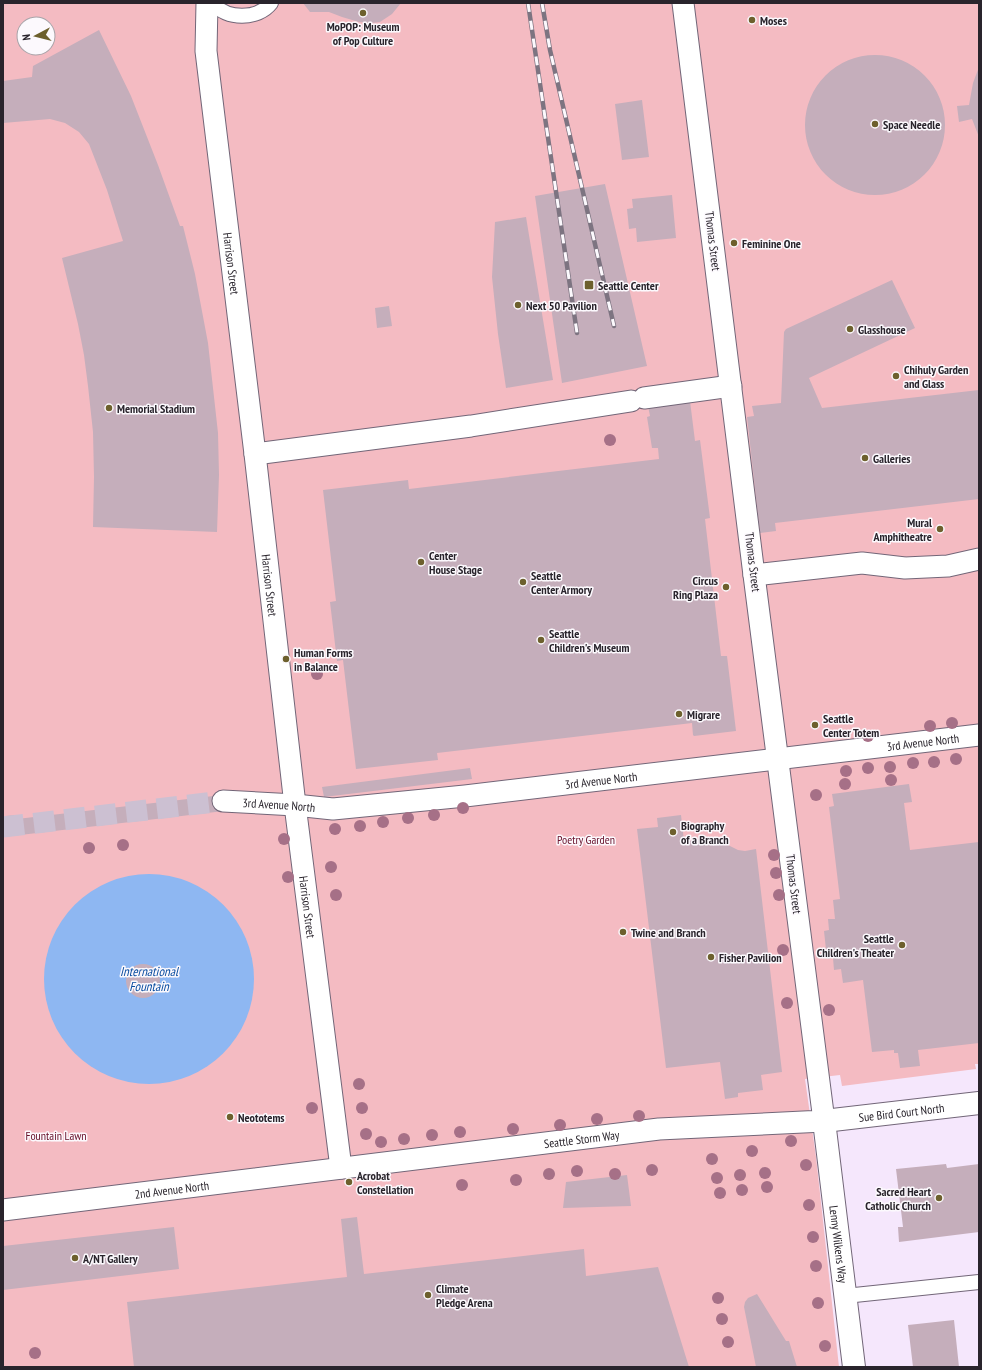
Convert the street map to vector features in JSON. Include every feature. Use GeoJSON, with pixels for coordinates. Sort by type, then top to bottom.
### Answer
{"type":"FeatureCollection","features":[{"type":"Feature","properties":{"kind":"street","name":"Harrison Street"},"geometry":{"type":"LineString","coordinates":[[207,3],[206,51],[255,454],[295,805],[341,1168]]}},
{"type":"Feature","properties":{"kind":"street","name":"Thomas Street"},"geometry":{"type":"LineString","coordinates":[[683,3],[824,1121]]}},
{"type":"Feature","properties":{"kind":"street"},"geometry":{"type":"LineString","coordinates":[[255,454],[471,426],[731,386]]}},
{"type":"Feature","properties":{"kind":"street"},"geometry":{"type":"LineString","coordinates":[[754,575],[862,564],[905,568],[948,566],[979,559]]}},
{"type":"Feature","properties":{"kind":"street","name":"3rd Avenue North"},"geometry":{"type":"LineString","coordinates":[[223,801],[295,805],[333,809],[465,796],[979,735]]}},
{"type":"Feature","properties":{"kind":"street","name":"Sue Bird Court North"},"geometry":{"type":"LineString","coordinates":[[824,1121],[979,1103]]}},
{"type":"Feature","properties":{"kind":"street","name":"Seattle Storm Way"},"geometry":{"type":"LineString","coordinates":[[341,1168],[659,1129],[824,1121]]}},
{"type":"Feature","properties":{"kind":"street","name":"Lenny Wilkens Way"},"geometry":{"type":"LineString","coordinates":[[824,1121],[854,1367]]}},
{"type":"Feature","properties":{"kind":"street","name":"2nd Avenue North"},"geometry":{"type":"LineString","coordinates":[[3,1210],[341,1168]]}},
{"type":"Feature","properties":{"kind":"lane"},"geometry":{"type":"LineString","coordinates":[[213,3],[215,6],[228,14],[242,16],[257,13],[271,3]]}},
{"type":"Feature","properties":{"kind":"lane"},"geometry":{"type":"LineString","coordinates":[[845,1296],[979,1282]]}},
{"type":"Feature","properties":{"kind":"green space","name":"Seattle Center"},"geometry":{"type":"Polygon","coordinates":[[[3,3],[979,3],[979,1064],[975,1064],[976,1069],[842,1086],[840,1075],[805,1079],[816,1157],[839,1367],[3,1367],[3,3]]]}},
{"type":"Feature","properties":{"kind":"water","name":"International Fountain"},"geometry":{"type":"Polygon","coordinates":[[[149,874],[169,876],[189,882],[207,892],[223,905],[236,921],[246,939],[252,959],[254,979],[252,999],[246,1019],[236,1037],[223,1053],[207,1066],[189,1076],[169,1082],[149,1084],[129,1082],[109,1076],[91,1066],[75,1053],[62,1037],[52,1019],[46,999],[44,979],[46,959],[52,939],[62,921],[75,905],[91,892],[109,882],[129,876],[149,874]]]}},
{"type":"Feature","properties":{"kind":"building","name":"MoPOP: Museum of Pop Culture"},"geometry":{"type":"Polygon","coordinates":[[[303,3],[401,3],[392,14],[380,22],[371,23],[359,22],[329,12],[310,12],[303,3]]]}},
{"type":"Feature","properties":{"kind":"building"},"geometry":{"type":"Polygon","coordinates":[[[99,30],[131,96],[180,226],[183,226],[195,274],[208,343],[218,433],[219,475],[217,532],[93,527],[93,432],[88,386],[78,324],[62,258],[123,241],[107,190],[89,144],[79,132],[65,123],[50,119],[3,123],[3,81],[32,77],[33,66],[51,56],[56,56],[56,53],[99,30]]]}},
{"type":"Feature","properties":{"kind":"building","name":"Space Needle"},"geometry":{"type":"Polygon","coordinates":[[[882,55],[902,60],[925,75],[940,98],[944,111],[944,139],[940,152],[925,175],[902,190],[889,194],[868,195],[848,190],[825,175],[810,152],[806,139],[805,118],[810,98],[825,75],[848,60],[861,56],[882,55]]]}},
{"type":"Feature","properties":{"kind":"building"},"geometry":{"type":"Polygon","coordinates":[[[979,67],[979,137],[972,119],[959,122],[957,106],[969,105],[973,83],[979,67]]]}},
{"type":"Feature","properties":{"kind":"building"},"geometry":{"type":"Polygon","coordinates":[[[642,100],[649,157],[622,160],[615,104],[642,100]]]}},
{"type":"Feature","properties":{"kind":"building","name":"Seattle Center"},"geometry":{"type":"Polygon","coordinates":[[[605,184],[647,366],[562,383],[535,196],[605,184]]]}},
{"type":"Feature","properties":{"kind":"building"},"geometry":{"type":"Polygon","coordinates":[[[672,195],[676,238],[637,242],[636,228],[629,229],[627,209],[633,208],[632,199],[672,195]]]}},
{"type":"Feature","properties":{"kind":"building","name":"Next 50 Pavilion"},"geometry":{"type":"Polygon","coordinates":[[[526,217],[553,380],[506,388],[492,277],[495,222],[526,217]]]}},
{"type":"Feature","properties":{"kind":"building","name":"Galleries"},"geometry":{"type":"Polygon","coordinates":[[[892,280],[915,328],[809,378],[822,408],[979,390],[979,499],[775,523],[776,531],[760,533],[747,417],[754,416],[752,406],[781,403],[784,332],[786,329],[892,280]]]}},
{"type":"Feature","properties":{"kind":"building"},"geometry":{"type":"Polygon","coordinates":[[[389,306],[392,326],[377,328],[375,308],[389,306]]]}},
{"type":"Feature","properties":{"kind":"building","name":"Seattle Center Armory"},"geometry":{"type":"Polygon","coordinates":[[[690,401],[695,441],[700,440],[710,518],[705,519],[721,656],[727,656],[736,731],[694,736],[692,723],[437,753],[438,760],[356,769],[343,660],[337,661],[330,602],[336,601],[323,490],[408,480],[409,489],[659,459],[658,448],[652,448],[647,417],[650,416],[648,406],[690,401]]]}},
{"type":"Feature","properties":{"kind":"building"},"geometry":{"type":"Polygon","coordinates":[[[470,768],[472,779],[324,797],[322,787],[470,768]]]}},
{"type":"Feature","properties":{"kind":"building","name":"Seattle Children's Theater"},"geometry":{"type":"Polygon","coordinates":[[[909,784],[912,802],[904,803],[910,850],[979,842],[979,1043],[918,1050],[920,1066],[900,1068],[898,1053],[894,1053],[894,1050],[872,1052],[863,980],[843,983],[841,969],[834,970],[833,958],[827,959],[824,931],[829,930],[828,919],[835,919],[833,900],[840,899],[829,807],[834,806],[832,794],[909,784]]]}},
{"type":"Feature","properties":{"kind":"building"},"geometry":{"type":"Polygon","coordinates":[[[222,795],[224,811],[3,837],[3,822],[7,821],[6,816],[16,815],[17,819],[222,795]]]}},
{"type":"Feature","properties":{"kind":"building","name":"Fisher Pavilion"},"geometry":{"type":"Polygon","coordinates":[[[681,815],[684,841],[720,837],[728,845],[738,850],[745,851],[756,849],[782,1072],[761,1075],[763,1090],[738,1093],[738,1097],[725,1099],[720,1062],[666,1068],[637,829],[658,827],[657,818],[681,815]]]}},
{"type":"Feature","properties":{"kind":"building"},"geometry":{"type":"Polygon","coordinates":[[[146,964],[153,966],[158,971],[160,981],[158,991],[153,996],[140,998],[133,996],[128,991],[126,978],[128,971],[133,966],[146,964]]]}},
{"type":"Feature","properties":{"kind":"building","name":"Sacred Heart Catholic Church"},"geometry":{"type":"Polygon","coordinates":[[[946,1164],[947,1168],[979,1164],[979,1232],[899,1242],[898,1227],[903,1227],[896,1169],[946,1164]]]}},
{"type":"Feature","properties":{"kind":"building"},"geometry":{"type":"Polygon","coordinates":[[[627,1175],[631,1206],[563,1208],[566,1182],[627,1175]]]}},
{"type":"Feature","properties":{"kind":"building","name":"Climate Pledge Arena"},"geometry":{"type":"Polygon","coordinates":[[[357,1217],[364,1274],[584,1249],[586,1276],[658,1267],[689,1367],[134,1367],[127,1302],[347,1277],[341,1219],[357,1217]]]}},
{"type":"Feature","properties":{"kind":"building"},"geometry":{"type":"Polygon","coordinates":[[[174,1227],[179,1269],[3,1290],[3,1246],[174,1227]]]}},
{"type":"Feature","properties":{"kind":"building"},"geometry":{"type":"Polygon","coordinates":[[[757,1294],[786,1341],[789,1341],[797,1367],[756,1367],[744,1307],[748,1298],[757,1294]]]}},
{"type":"Feature","properties":{"kind":"building"},"geometry":{"type":"Polygon","coordinates":[[[954,1320],[959,1367],[913,1367],[908,1325],[954,1320]]]}},
{"type":"Feature","properties":{"kind":"tunnel"},"geometry":{"type":"LineString","coordinates":[[3,827],[223,801]]}},
{"type":"Feature","properties":{"kind":"railway"},"geometry":{"type":"LineString","coordinates":[[528,3],[577,333]]}},
{"type":"Feature","properties":{"kind":"railway"},"geometry":{"type":"LineString","coordinates":[[542,3],[550,50],[614,326]]}},
{"type":"Feature","properties":{"kind":"place","name":"MoPOP: Museum of Pop Culture"},"geometry":{"type":"Point","coordinates":[363,13]}},
{"type":"Feature","properties":{"kind":"place","name":"Moses"},"geometry":{"type":"Point","coordinates":[752,20]}},
{"type":"Feature","properties":{"kind":"place","name":"Space Needle"},"geometry":{"type":"Point","coordinates":[875,124]}},
{"type":"Feature","properties":{"kind":"place","name":"Feminine One"},"geometry":{"type":"Point","coordinates":[734,243]}},
{"type":"Feature","properties":{"kind":"place","name":"Seattle Center"},"geometry":{"type":"Point","coordinates":[589,285]}},
{"type":"Feature","properties":{"kind":"place","name":"Next 50 Pavilion"},"geometry":{"type":"Point","coordinates":[518,305]}},
{"type":"Feature","properties":{"kind":"place","name":"Glasshouse"},"geometry":{"type":"Point","coordinates":[850,329]}},
{"type":"Feature","properties":{"kind":"place","name":"Chihuly Garden and Glass"},"geometry":{"type":"Point","coordinates":[896,376]}},
{"type":"Feature","properties":{"kind":"place","name":"Memorial Stadium"},"geometry":{"type":"Point","coordinates":[109,408]}},
{"type":"Feature","properties":{"kind":"place","name":"Galleries"},"geometry":{"type":"Point","coordinates":[865,458]}},
{"type":"Feature","properties":{"kind":"place","name":"Mural Amphitheatre"},"geometry":{"type":"Point","coordinates":[940,529]}},
{"type":"Feature","properties":{"kind":"place","name":"Center House Stage"},"geometry":{"type":"Point","coordinates":[421,562]}},
{"type":"Feature","properties":{"kind":"place","name":"Seattle Center Armory"},"geometry":{"type":"Point","coordinates":[523,582]}},
{"type":"Feature","properties":{"kind":"place","name":"Circus Ring Plaza"},"geometry":{"type":"Point","coordinates":[726,587]}},
{"type":"Feature","properties":{"kind":"place","name":"Seattle Children's Museum"},"geometry":{"type":"Point","coordinates":[541,640]}},
{"type":"Feature","properties":{"kind":"place","name":"Human Forms in Balance"},"geometry":{"type":"Point","coordinates":[286,659]}},
{"type":"Feature","properties":{"kind":"place","name":"Migrare"},"geometry":{"type":"Point","coordinates":[679,714]}},
{"type":"Feature","properties":{"kind":"place","name":"Seattle Center Totem"},"geometry":{"type":"Point","coordinates":[815,725]}},
{"type":"Feature","properties":{"kind":"place","name":"Biography of a Branch"},"geometry":{"type":"Point","coordinates":[673,832]}},
{"type":"Feature","properties":{"kind":"place","name":"Twine and Branch"},"geometry":{"type":"Point","coordinates":[623,932]}},
{"type":"Feature","properties":{"kind":"place","name":"Seattle Children's Theater"},"geometry":{"type":"Point","coordinates":[902,945]}},
{"type":"Feature","properties":{"kind":"place","name":"Fisher Pavilion"},"geometry":{"type":"Point","coordinates":[711,957]}},
{"type":"Feature","properties":{"kind":"place","name":"Neototems"},"geometry":{"type":"Point","coordinates":[230,1117]}},
{"type":"Feature","properties":{"kind":"place","name":"Acrobat Constellation"},"geometry":{"type":"Point","coordinates":[349,1182]}},
{"type":"Feature","properties":{"kind":"place","name":"Sacred Heart Catholic Church"},"geometry":{"type":"Point","coordinates":[939,1198]}},
{"type":"Feature","properties":{"kind":"place","name":"A/NT Gallery"},"geometry":{"type":"Point","coordinates":[75,1258]}},
{"type":"Feature","properties":{"kind":"place","name":"Climate Pledge Arena"},"geometry":{"type":"Point","coordinates":[428,1295]}},
{"type":"Feature","properties":{"kind":"park label","name":"Poetry Garden"},"geometry":{"type":"Point","coordinates":[586,839]}},
{"type":"Feature","properties":{"kind":"park label","name":"Fountain Lawn"},"geometry":{"type":"Point","coordinates":[56,1135]}}]}
